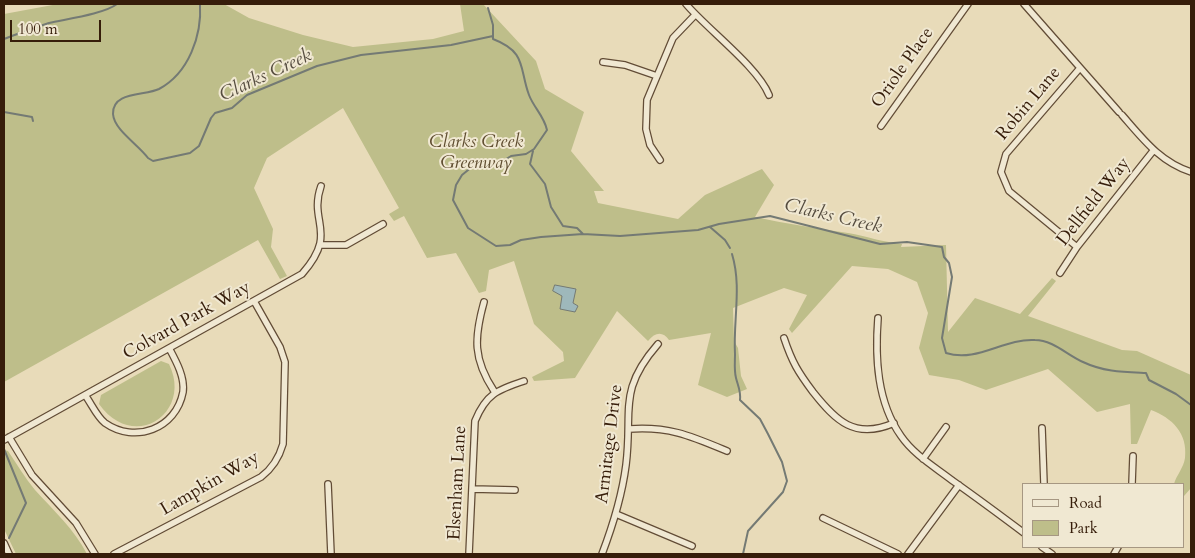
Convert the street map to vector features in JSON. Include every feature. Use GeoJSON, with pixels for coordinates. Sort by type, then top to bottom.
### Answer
{"type":"FeatureCollection","features":[{"type":"Feature","properties":{"kind":"street"},"geometry":{"type":"LineString","coordinates":[[686,4],[695,15],[757,74],[768,95]]}},
{"type":"Feature","properties":{"kind":"street","name":"Oriole Place"},"geometry":{"type":"LineString","coordinates":[[881,126],[968,4]]}},
{"type":"Feature","properties":{"kind":"street"},"geometry":{"type":"LineString","coordinates":[[1024,4],[1154,152],[1172,165],[1191,172]]}},
{"type":"Feature","properties":{"kind":"street"},"geometry":{"type":"LineString","coordinates":[[660,160],[649,141],[645,118],[647,100],[673,38],[695,15]]}},
{"type":"Feature","properties":{"kind":"street"},"geometry":{"type":"LineString","coordinates":[[604,62],[626,64],[657,76]]}},
{"type":"Feature","properties":{"kind":"street","name":"Robin Lane"},"geometry":{"type":"LineString","coordinates":[[1077,247],[1009,192],[1001,172],[1006,154],[1080,68]]}},
{"type":"Feature","properties":{"kind":"street","name":"Dellfield Way"},"geometry":{"type":"LineString","coordinates":[[1060,273],[1077,247],[1154,152]]}},
{"type":"Feature","properties":{"kind":"street"},"geometry":{"type":"LineString","coordinates":[[321,186],[317,198],[322,230],[321,245],[346,245],[384,224]]}},
{"type":"Feature","properties":{"kind":"street","name":"Colvard Park Way"},"geometry":{"type":"LineString","coordinates":[[6,439],[302,274],[315,259],[321,245]]}},
{"type":"Feature","properties":{"kind":"street","name":"Lampkin Way"},"geometry":{"type":"LineString","coordinates":[[114,554],[261,477],[271,468],[279,456],[283,444],[285,362],[280,347],[254,301]]}},
{"type":"Feature","properties":{"kind":"street"},"geometry":{"type":"LineString","coordinates":[[484,302],[477,329],[477,352],[484,375],[494,392],[524,381]]}},
{"type":"Feature","properties":{"kind":"street"},"geometry":{"type":"LineString","coordinates":[[878,318],[877,367],[894,423],[909,446],[923,459],[1022,529]]}},
{"type":"Feature","properties":{"kind":"street"},"geometry":{"type":"LineString","coordinates":[[784,338],[794,366],[834,417],[850,427],[863,430],[881,428],[894,423]]}},
{"type":"Feature","properties":{"kind":"street","name":"Armitage Drive"},"geometry":{"type":"LineString","coordinates":[[602,554],[616,514],[624,479],[629,429],[628,397],[632,383],[643,361],[658,344]]}},
{"type":"Feature","properties":{"kind":"street"},"geometry":{"type":"LineString","coordinates":[[85,395],[104,422],[119,431],[137,434],[156,429],[174,413],[183,391],[180,370],[169,348]]}},
{"type":"Feature","properties":{"kind":"street","name":"Elsenham Lane"},"geometry":{"type":"LineString","coordinates":[[469,554],[475,422],[480,408],[494,392]]}},
{"type":"Feature","properties":{"kind":"street"},"geometry":{"type":"LineString","coordinates":[[923,459],[946,427]]}},
{"type":"Feature","properties":{"kind":"street"},"geometry":{"type":"LineString","coordinates":[[629,429],[659,428],[677,431],[727,451]]}},
{"type":"Feature","properties":{"kind":"street"},"geometry":{"type":"LineString","coordinates":[[1042,428],[1044,483]]}},
{"type":"Feature","properties":{"kind":"street"},"geometry":{"type":"LineString","coordinates":[[6,439],[32,475],[76,523],[95,554]]}},
{"type":"Feature","properties":{"kind":"street"},"geometry":{"type":"LineString","coordinates":[[1132,483],[1133,456]]}},
{"type":"Feature","properties":{"kind":"street"},"geometry":{"type":"LineString","coordinates":[[328,484],[331,554]]}},
{"type":"Feature","properties":{"kind":"street"},"geometry":{"type":"LineString","coordinates":[[908,554],[959,485]]}},
{"type":"Feature","properties":{"kind":"street"},"geometry":{"type":"LineString","coordinates":[[472,489],[516,490]]}},
{"type":"Feature","properties":{"kind":"street"},"geometry":{"type":"LineString","coordinates":[[616,514],[692,546]]}},
{"type":"Feature","properties":{"kind":"street"},"geometry":{"type":"LineString","coordinates":[[823,518],[898,554]]}},
{"type":"Feature","properties":{"kind":"street"},"geometry":{"type":"LineString","coordinates":[[4,543],[9,554]]}},
{"type":"Feature","properties":{"kind":"green space","name":"Clarks Creek Greenway"},"geometry":{"type":"Polygon","coordinates":[[[58,4],[224,4],[249,18],[303,35],[353,47],[433,39],[464,31],[460,4],[483,4],[536,61],[545,89],[584,112],[571,151],[604,191],[594,191],[598,203],[678,219],[705,195],[762,169],[774,185],[755,217],[855,234],[902,244],[901,247],[946,245],[948,332],[975,298],[1020,314],[1052,278],[1056,281],[1028,316],[1122,350],[1137,351],[1191,375],[1191,488],[1185,495],[1185,483],[1174,483],[1185,458],[1184,441],[1172,422],[1159,413],[1151,410],[1137,444],[1131,444],[1130,404],[1097,412],[1048,369],[986,390],[959,380],[929,375],[919,348],[928,313],[917,282],[888,269],[852,266],[792,333],[789,329],[807,295],[784,288],[733,308],[734,341],[738,348],[741,376],[747,389],[727,397],[698,385],[711,333],[669,340],[662,334],[656,334],[648,341],[617,311],[575,378],[534,381],[532,377],[564,361],[563,352],[534,324],[514,261],[489,270],[486,291],[479,293],[456,253],[427,258],[404,216],[394,221],[389,214],[399,208],[343,108],[267,158],[254,188],[273,229],[271,247],[287,276],[280,279],[258,240],[4,382],[4,14],[58,4]]]}},
{"type":"Feature","properties":{"kind":"green space"},"geometry":{"type":"Polygon","coordinates":[[[161,361],[169,364],[174,382],[173,398],[167,411],[156,421],[143,426],[128,425],[113,418],[99,404],[101,395],[161,361]]]}},
{"type":"Feature","properties":{"kind":"green space"},"geometry":{"type":"Polygon","coordinates":[[[4,450],[8,451],[35,490],[70,528],[87,554],[16,554],[4,529],[4,450]]]}},
{"type":"Feature","properties":{"kind":"water"},"geometry":{"type":"Polygon","coordinates":[[[555,285],[576,289],[573,303],[578,306],[575,312],[560,309],[562,296],[553,291],[555,285]]]}},
{"type":"Feature","properties":{"kind":"waterway","name":"Clarks Creek"},"geometry":{"type":"LineString","coordinates":[[4,39],[49,23],[103,11],[117,4]]}},
{"type":"Feature","properties":{"kind":"waterway","name":"Clarks Creek"},"geometry":{"type":"LineString","coordinates":[[200,4],[199,28],[196,40],[192,52],[178,73],[159,89],[123,98],[114,107],[114,120],[122,132],[153,161],[190,153],[199,146],[215,113],[232,108],[247,95],[317,66],[361,55],[451,45],[493,36]]}},
{"type":"Feature","properties":{"kind":"waterway"},"geometry":{"type":"LineString","coordinates":[[488,8],[493,25],[493,36]]}},
{"type":"Feature","properties":{"kind":"waterway","name":"Clarks Creek"},"geometry":{"type":"LineString","coordinates":[[493,36],[493,39],[512,49],[517,55],[529,95],[544,120],[547,130],[534,149],[526,154],[511,156],[498,164],[473,166],[462,175],[456,185],[453,200],[468,228],[496,246],[510,245],[521,240],[541,237],[583,234],[620,236],[698,230],[719,224],[770,216],[880,244],[907,242],[942,247],[944,257],[949,263],[952,277],[942,338],[946,353],[969,355],[1024,340],[1048,342],[1077,359],[1099,368],[1146,373],[1149,380],[1176,394],[1191,405]]}},
{"type":"Feature","properties":{"kind":"waterway"},"geometry":{"type":"LineString","coordinates":[[4,112],[32,117],[33,121]]}},
{"type":"Feature","properties":{"kind":"waterway","name":"Clarks Creek"},"geometry":{"type":"LineString","coordinates":[[533,151],[530,164],[545,184],[551,207],[563,226],[577,228],[583,234]]}},
{"type":"Feature","properties":{"kind":"waterway"},"geometry":{"type":"LineString","coordinates":[[710,227],[725,240],[730,248]]}},
{"type":"Feature","properties":{"kind":"waterway"},"geometry":{"type":"LineString","coordinates":[[732,254],[737,291],[735,369],[740,400],[760,419],[782,462],[787,481],[783,492],[748,531],[743,554]]}},
{"type":"Feature","properties":{"kind":"waterway"},"geometry":{"type":"LineString","coordinates":[[4,449],[26,503],[9,538]]}}]}
